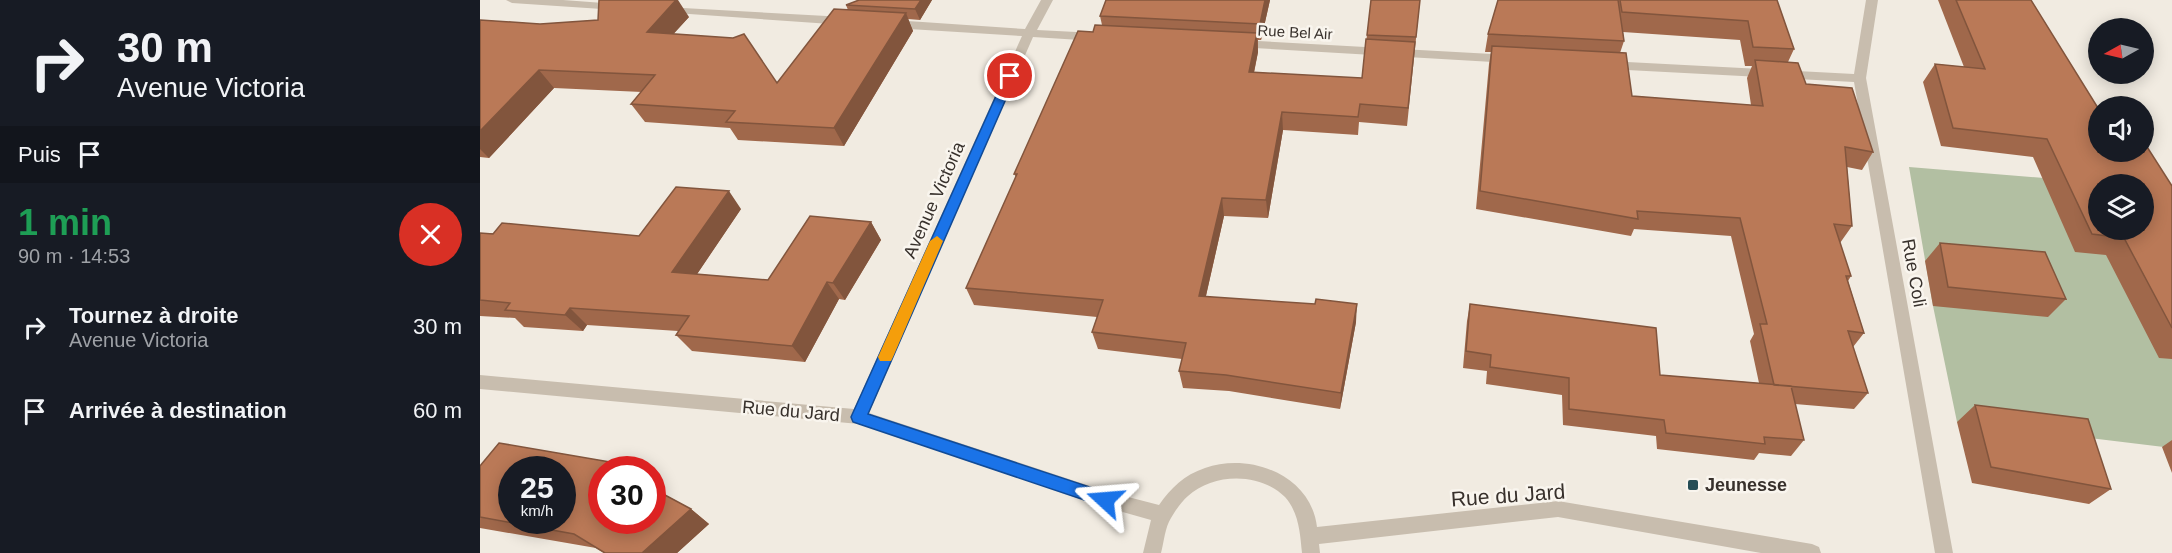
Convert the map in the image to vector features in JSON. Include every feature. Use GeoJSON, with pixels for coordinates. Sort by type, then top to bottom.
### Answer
{"type":"FeatureCollection","features":[{"type":"Feature","properties":{"kind":"street"},"geometry":{"type":"LineString","coordinates":[[512,0],[630,8]]}},
{"type":"Feature","properties":{"kind":"street","name":"Avenue Victoria"},"geometry":{"type":"LineString","coordinates":[[859,417],[1029,33],[1047,0]]}},
{"type":"Feature","properties":{"kind":"street","name":"Rue Coli"},"geometry":{"type":"LineString","coordinates":[[1872,0],[1860,78],[1944,553]]}},
{"type":"Feature","properties":{"kind":"street"},"geometry":{"type":"LineString","coordinates":[[653,9],[853,22]]}},
{"type":"Feature","properties":{"kind":"street"},"geometry":{"type":"LineString","coordinates":[[877,23],[1108,37]]}},
{"type":"Feature","properties":{"kind":"street","name":"Rue Bel Air"},"geometry":{"type":"LineString","coordinates":[[1227,44],[1526,60]]}},
{"type":"Feature","properties":{"kind":"street"},"geometry":{"type":"LineString","coordinates":[[1598,64],[1860,78]]}},
{"type":"Feature","properties":{"kind":"street","name":"Rue du Jard"},"geometry":{"type":"LineString","coordinates":[[480,382],[859,417],[1105,500],[1160,513]]}},
{"type":"Feature","properties":{"kind":"street","name":"Rue du Jard"},"geometry":{"type":"LineString","coordinates":[[1152,553],[1153,536],[1160,513],[1176,494],[1198,478],[1222,470],[1248,470],[1272,477],[1292,492],[1306,512],[1311,545],[1558,509],[1812,553]]}},
{"type":"Feature","properties":{"kind":"green space"},"geometry":{"type":"Polygon","coordinates":[[[1909,167],[2088,182],[2088,240],[2154,240],[2154,215],[2172,189],[2172,448],[1957,422],[1933,306],[1909,167]]]}},
{"type":"Feature","properties":{"kind":"building"},"geometry":{"type":"Polygon","coordinates":[[[599,0],[676,0],[647,32],[733,38],[744,34],[777,83],[834,9],[906,13],[834,128],[726,122],[735,111],[631,104],[655,75],[539,70],[480,131],[480,20],[540,24],[598,20],[599,0]]]}},
{"type":"Feature","properties":{"kind":"building"},"geometry":{"type":"Polygon","coordinates":[[[859,0],[921,0],[915,9],[846,5],[859,0]]]}},
{"type":"Feature","properties":{"kind":"building"},"geometry":{"type":"Polygon","coordinates":[[[1106,0],[1265,0],[1260,24],[1100,16],[1106,0]]]}},
{"type":"Feature","properties":{"kind":"building"},"geometry":{"type":"Polygon","coordinates":[[[1371,0],[1420,0],[1416,37],[1367,35],[1371,0]]]}},
{"type":"Feature","properties":{"kind":"building"},"geometry":{"type":"Polygon","coordinates":[[[1498,0],[1618,0],[1624,41],[1488,34],[1498,0]]]}},
{"type":"Feature","properties":{"kind":"building"},"geometry":{"type":"Polygon","coordinates":[[[1620,0],[1777,0],[1794,49],[1753,47],[1748,21],[1622,12],[1620,0]]]}},
{"type":"Feature","properties":{"kind":"building"},"geometry":{"type":"Polygon","coordinates":[[[1956,0],[2031,0],[2091,96],[2088,96],[2088,162],[2154,162],[2154,158],[2172,186],[2172,328],[2125,240],[2154,240],[2154,174],[2088,174],[2088,226],[2047,139],[1953,128],[1935,64],[1985,69],[1956,0]]]}},
{"type":"Feature","properties":{"kind":"building"},"geometry":{"type":"Polygon","coordinates":[[[1095,25],[1257,33],[1249,72],[1362,78],[1366,39],[1415,42],[1408,108],[1360,104],[1358,117],[1282,112],[1266,200],[1222,198],[1199,296],[1315,304],[1316,299],[1357,304],[1341,393],[1226,375],[1179,371],[1186,343],[1092,332],[1103,300],[966,288],[1078,31],[1093,32],[1095,25]]]}},
{"type":"Feature","properties":{"kind":"building"},"geometry":{"type":"Polygon","coordinates":[[[1492,46],[1626,53],[1632,96],[1763,106],[1755,60],[1798,63],[1806,84],[1852,88],[1873,152],[1845,147],[1852,226],[1834,224],[1851,276],[1846,276],[1864,333],[1848,331],[1868,393],[1774,385],[1760,324],[1767,324],[1740,218],[1637,211],[1638,219],[1480,191],[1492,46]]]}},
{"type":"Feature","properties":{"kind":"building"},"geometry":{"type":"Polygon","coordinates":[[[676,187],[729,191],[672,272],[768,280],[810,216],[871,222],[833,283],[827,282],[792,346],[676,335],[689,316],[570,308],[565,315],[505,310],[510,303],[480,300],[480,233],[493,234],[502,223],[639,236],[676,187]]]}},
{"type":"Feature","properties":{"kind":"building"},"geometry":{"type":"Polygon","coordinates":[[[1940,243],[2045,252],[2066,299],[1948,287],[1940,243]]]}},
{"type":"Feature","properties":{"kind":"building"},"geometry":{"type":"Polygon","coordinates":[[[1470,304],[1656,328],[1660,375],[1791,386],[1804,440],[1764,437],[1765,444],[1666,433],[1664,420],[1569,409],[1569,378],[1490,367],[1491,355],[1466,351],[1470,304]]]}},
{"type":"Feature","properties":{"kind":"building"},"geometry":{"type":"Polygon","coordinates":[[[1975,405],[2088,419],[2111,489],[1991,467],[1975,405]]]}},
{"type":"Feature","properties":{"kind":"building"},"geometry":{"type":"Polygon","coordinates":[[[499,443],[575,456],[498,456],[498,520],[480,517],[480,466],[499,443]]]}},
{"type":"Feature","properties":{"kind":"building"},"geometry":{"type":"Polygon","coordinates":[[[576,456],[588,458],[588,534],[663,534],[642,553],[605,553],[574,534],[576,534],[576,456]]]}},
{"type":"Feature","properties":{"kind":"building"},"geometry":{"type":"Polygon","coordinates":[[[666,496],[691,509],[666,531],[666,496]]]}},
{"type":"Feature","properties":{"kind":"slow traffic"},"geometry":{"type":"LineString","coordinates":[[885,357],[937,241]]}},
{"type":"Feature","properties":{"kind":"place","name":"Jeunesse"},"geometry":{"type":"Point","coordinates":[1693,485]}},
{"type":"Feature","properties":{"kind":"route"},"geometry":{"type":"LineString","coordinates":[[1010,76],[859,417],[1105,500]]}}]}
